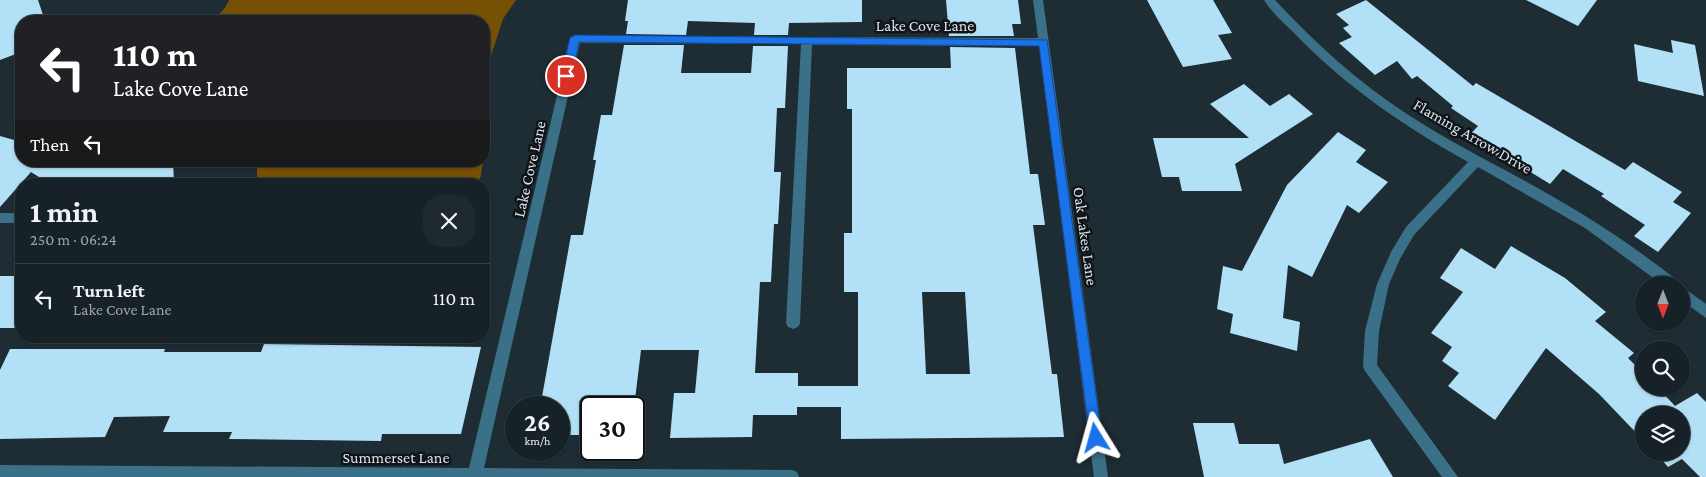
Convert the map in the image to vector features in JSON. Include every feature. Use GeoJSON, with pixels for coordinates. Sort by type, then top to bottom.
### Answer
{"type":"FeatureCollection","features":[{"type":"Feature","properties":{"kind":"street","name":"Oak Lakes Lane"},"geometry":{"type":"LineString","coordinates":[[1038,0],[1101,477]]}},
{"type":"Feature","properties":{"kind":"street","name":"Flaming Arrow Drive"},"geometry":{"type":"LineString","coordinates":[[1269,0],[1294,28],[1332,63],[1372,94],[1425,131],[1578,217],[1660,276]]}},
{"type":"Feature","properties":{"kind":"street","name":"Lake Cove Lane"},"geometry":{"type":"LineString","coordinates":[[475,475],[575,38],[1044,42]]}},
{"type":"Feature","properties":{"kind":"street"},"geometry":{"type":"LineString","coordinates":[[793,324],[807,40]]}},
{"type":"Feature","properties":{"kind":"street"},"geometry":{"type":"LineString","coordinates":[[1451,477],[1370,367],[1372,331],[1383,284],[1410,231],[1478,160]]}},
{"type":"Feature","properties":{"kind":"street"},"geometry":{"type":"LineString","coordinates":[[0,218],[15,218]]}},
{"type":"Feature","properties":{"kind":"street"},"geometry":{"type":"LineString","coordinates":[[1690,299],[1706,312]]}},
{"type":"Feature","properties":{"kind":"street","name":"Summerset Lane"},"geometry":{"type":"LineString","coordinates":[[0,472],[119,475],[792,477]]}},
{"type":"Feature","properties":{"kind":"shaded area"},"geometry":{"type":"Polygon","coordinates":[[[229,0],[516,0],[503,19],[490,59],[490,15],[219,15],[229,0]]]}},
{"type":"Feature","properties":{"kind":"shaded area"},"geometry":{"type":"Polygon","coordinates":[[[257,167],[482,167],[480,178],[257,178],[257,167]]]}},
{"type":"Feature","properties":{"kind":"building"},"geometry":{"type":"Polygon","coordinates":[[[0,0],[38,0],[43,15],[15,15],[15,54],[0,60],[0,0]]]}},
{"type":"Feature","properties":{"kind":"building"},"geometry":{"type":"Polygon","coordinates":[[[628,0],[862,0],[862,22],[789,23],[788,35],[754,35],[755,23],[688,21],[686,35],[626,34],[628,21],[625,21],[628,0]]]}},
{"type":"Feature","properties":{"kind":"building"},"geometry":{"type":"Polygon","coordinates":[[[946,0],[1018,0],[1021,24],[1012,24],[1014,36],[949,36],[946,0]]]}},
{"type":"Feature","properties":{"kind":"building"},"geometry":{"type":"Polygon","coordinates":[[[1147,0],[1213,0],[1232,33],[1218,35],[1232,59],[1183,67],[1147,0]]]}},
{"type":"Feature","properties":{"kind":"building"},"geometry":{"type":"Polygon","coordinates":[[[1366,0],[1473,86],[1476,83],[1625,170],[1633,162],[1682,192],[1673,202],[1691,213],[1658,252],[1634,236],[1645,225],[1601,196],[1604,194],[1563,169],[1550,184],[1500,153],[1497,156],[1468,137],[1478,126],[1451,108],[1453,106],[1417,76],[1412,79],[1397,61],[1375,75],[1339,43],[1352,37],[1343,28],[1349,25],[1336,14],[1366,0]]]}},
{"type":"Feature","properties":{"kind":"building"},"geometry":{"type":"Polygon","coordinates":[[[1526,0],[1597,0],[1578,26],[1526,0]]]}},
{"type":"Feature","properties":{"kind":"building"},"geometry":{"type":"Polygon","coordinates":[[[1671,40],[1695,45],[1704,96],[1638,81],[1634,44],[1673,53],[1671,40]]]}},
{"type":"Feature","properties":{"kind":"building"},"geometry":{"type":"Polygon","coordinates":[[[624,45],[684,45],[681,73],[751,73],[753,46],[788,46],[785,108],[777,108],[774,172],[781,172],[778,224],[774,224],[771,282],[760,282],[755,373],[798,373],[798,386],[858,386],[858,292],[844,292],[844,233],[852,233],[852,109],[847,109],[847,68],[951,68],[950,47],[1015,48],[1030,174],[1038,174],[1045,225],[1033,225],[1052,374],[1057,374],[1064,437],[841,439],[841,407],[797,407],[797,415],[753,415],[752,437],[670,438],[674,393],[695,393],[699,350],[641,350],[635,396],[580,396],[580,435],[570,435],[570,396],[542,396],[571,235],[583,235],[596,160],[593,160],[601,115],[612,115],[624,45]],[[922,292],[926,374],[970,374],[965,292],[922,292]]]}},
{"type":"Feature","properties":{"kind":"building"},"geometry":{"type":"Polygon","coordinates":[[[1244,84],[1270,106],[1289,94],[1313,114],[1235,164],[1242,191],[1182,191],[1179,177],[1162,177],[1153,138],[1249,138],[1210,104],[1244,84]]]}},
{"type":"Feature","properties":{"kind":"building"},"geometry":{"type":"Polygon","coordinates":[[[1338,132],[1366,150],[1356,162],[1388,182],[1359,213],[1347,205],[1312,277],[1288,265],[1283,318],[1300,322],[1297,351],[1230,333],[1233,314],[1217,309],[1223,266],[1242,271],[1287,185],[1338,132]]]}},
{"type":"Feature","properties":{"kind":"building"},"geometry":{"type":"Polygon","coordinates":[[[0,136],[15,140],[15,167],[173,167],[174,178],[40,178],[31,172],[26,178],[15,178],[15,190],[0,207],[0,136]]]}},
{"type":"Feature","properties":{"kind":"building"},"geometry":{"type":"Polygon","coordinates":[[[1511,246],[1565,278],[1606,312],[1595,321],[1634,353],[1628,358],[1635,365],[1635,396],[1666,396],[1675,406],[1635,406],[1635,432],[1599,394],[1546,348],[1495,420],[1448,386],[1459,373],[1442,361],[1452,347],[1431,333],[1463,292],[1440,278],[1461,248],[1495,269],[1511,246]]]}},
{"type":"Feature","properties":{"kind":"building"},"geometry":{"type":"Polygon","coordinates":[[[0,276],[15,276],[15,328],[0,328],[0,276]]]}},
{"type":"Feature","properties":{"kind":"building"},"geometry":{"type":"Polygon","coordinates":[[[264,344],[481,347],[461,434],[382,434],[381,441],[229,439],[232,432],[163,432],[170,416],[114,417],[105,437],[0,439],[0,370],[10,349],[165,349],[164,352],[261,352],[264,344]]]}},
{"type":"Feature","properties":{"kind":"building"},"geometry":{"type":"Polygon","coordinates":[[[1697,393],[1706,402],[1706,477],[1700,477],[1684,461],[1690,461],[1690,406],[1675,406],[1697,393]]]}},
{"type":"Feature","properties":{"kind":"building"},"geometry":{"type":"Polygon","coordinates":[[[1193,423],[1234,423],[1239,444],[1279,444],[1284,464],[1370,439],[1393,477],[1204,477],[1193,423]]]}},
{"type":"Feature","properties":{"kind":"building"},"geometry":{"type":"Polygon","coordinates":[[[1663,461],[1678,461],[1668,467],[1663,461]]]}},
{"type":"Feature","properties":{"kind":"route"},"geometry":{"type":"LineString","coordinates":[[566,76],[575,38],[1044,42],[1096,438]]}}]}
